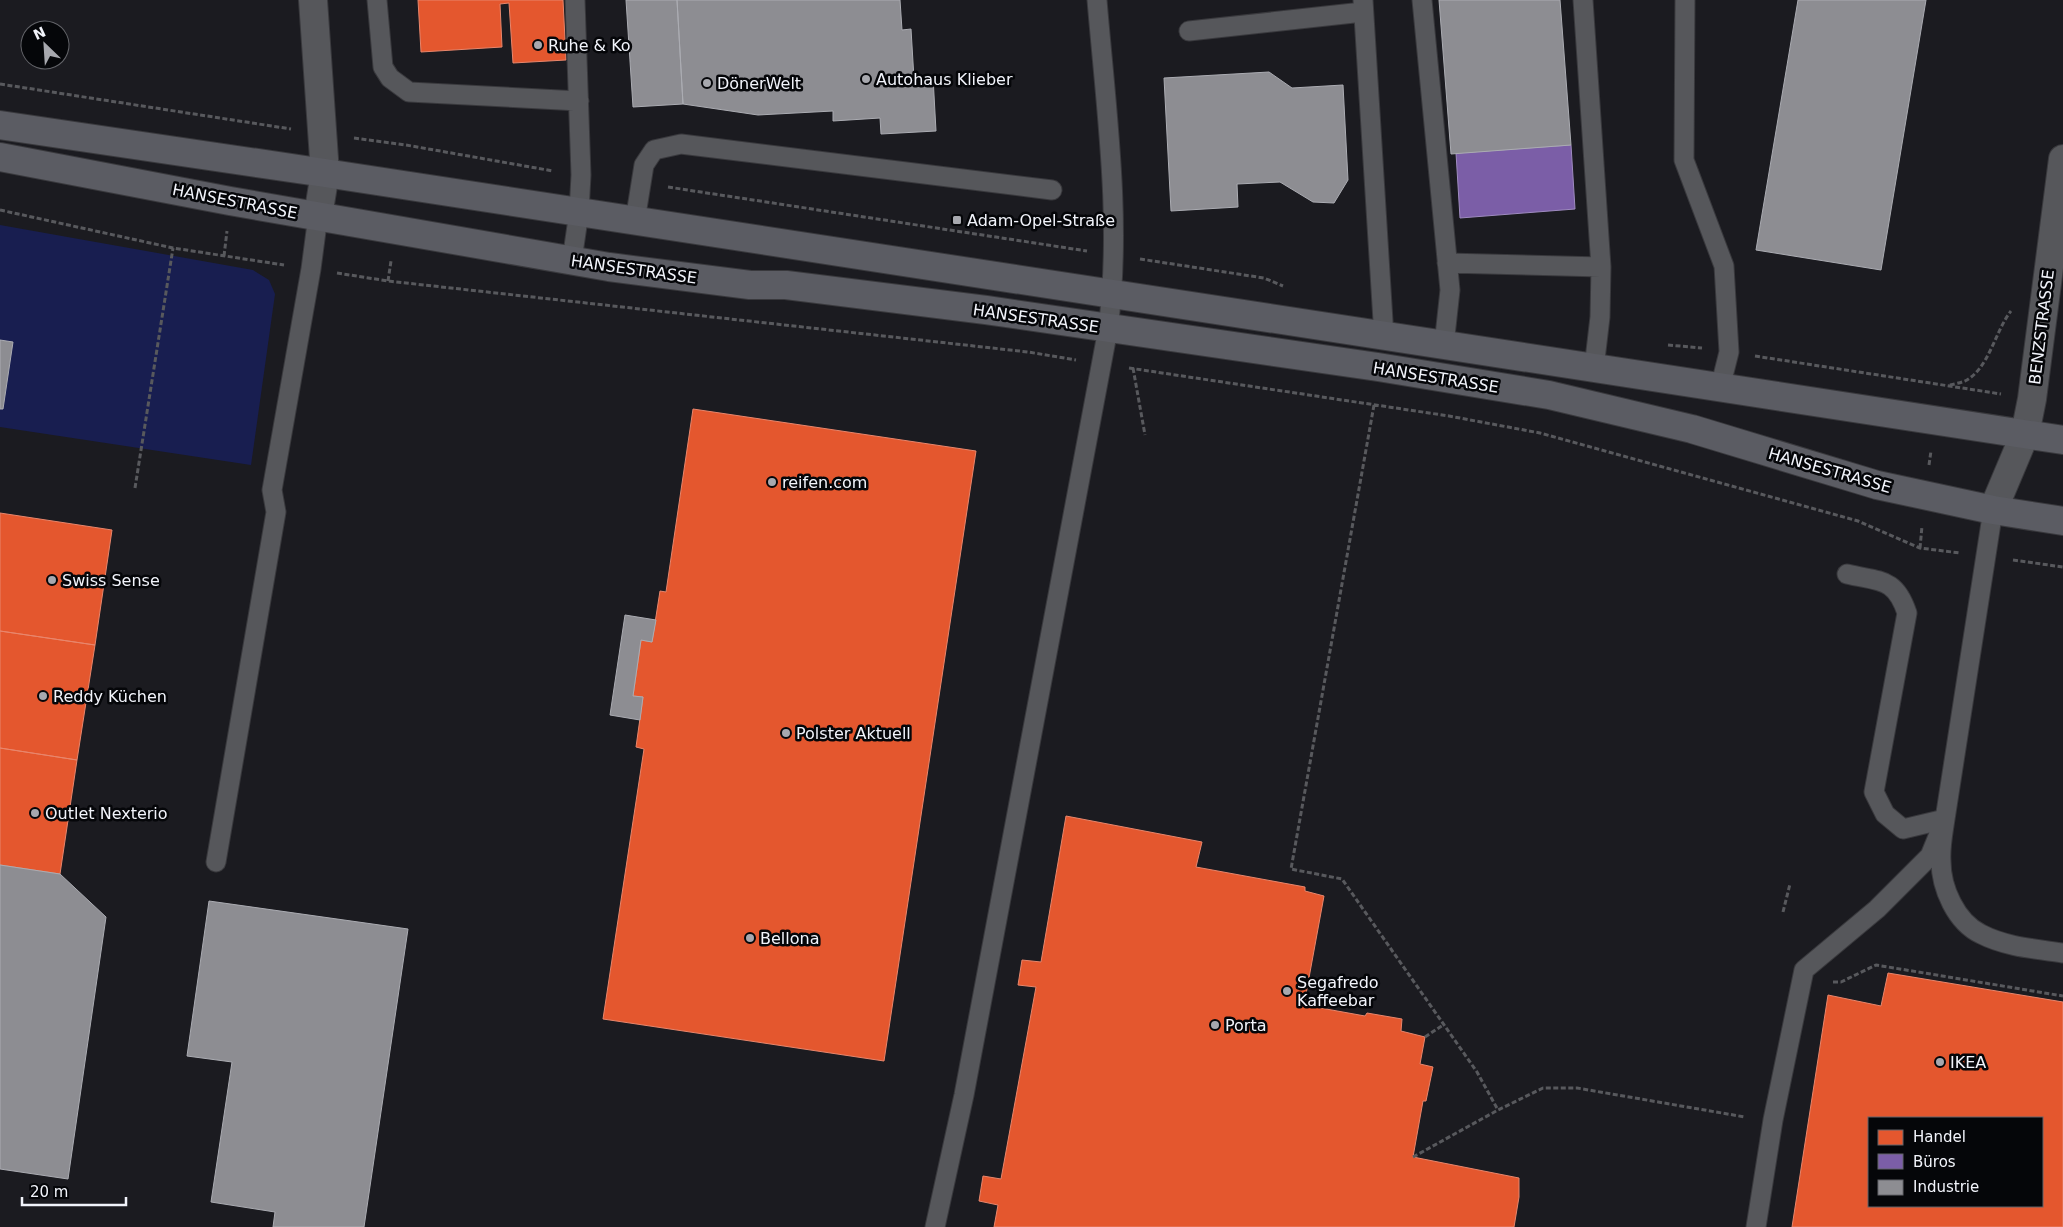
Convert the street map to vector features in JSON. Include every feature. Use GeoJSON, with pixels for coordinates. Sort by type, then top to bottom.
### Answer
{"type":"FeatureCollection","features":[{"type":"Feature","properties":{"kind":"main road","name":"HANSESTRASSE"},"geometry":{"type":"LineString","coordinates":[[0,125],[325,173],[2063,440]]}},
{"type":"Feature","properties":{"kind":"main road","name":"HANSESTRASSE"},"geometry":{"type":"LineString","coordinates":[[0,157],[318,216],[609,267],[741,283],[786,285],[967,308],[1378,367],[1549,395],[1692,429],[1877,486],[1992,510],[2063,521]]}},
{"type":"Feature","properties":{"kind":"street"},"geometry":{"type":"LineString","coordinates":[[313,0],[325,173],[318,216]]}},
{"type":"Feature","properties":{"kind":"street","name":"BENZSTRASSE"},"geometry":{"type":"LineString","coordinates":[[1992,510],[2025,434],[2032,399],[2063,159]]}},
{"type":"Feature","properties":{"kind":"lane"},"geometry":{"type":"LineString","coordinates":[[377,0],[383,67],[390,78],[408,92],[579,101]]}},
{"type":"Feature","properties":{"kind":"lane"},"geometry":{"type":"LineString","coordinates":[[572,260],[581,175],[575,0]]}},
{"type":"Feature","properties":{"kind":"lane"},"geometry":{"type":"LineString","coordinates":[[935,1227],[964,1095],[1108,329],[1112,294],[1115,220],[1098,0]]}},
{"type":"Feature","properties":{"kind":"lane"},"geometry":{"type":"LineString","coordinates":[[1422,0],[1450,290],[1444,345]]}},
{"type":"Feature","properties":{"kind":"lane"},"geometry":{"type":"LineString","coordinates":[[1583,0],[1601,267],[1600,317],[1594,368]]}},
{"type":"Feature","properties":{"kind":"lane"},"geometry":{"type":"LineString","coordinates":[[1685,0],[1684,160],[1724,266],[1729,352],[1720,388]]}},
{"type":"Feature","properties":{"kind":"lane"},"geometry":{"type":"LineString","coordinates":[[1189,31],[1363,6],[1384,337]]}},
{"type":"Feature","properties":{"kind":"lane"},"geometry":{"type":"LineString","coordinates":[[635,221],[644,165],[654,150],[681,144],[1052,190]]}},
{"type":"Feature","properties":{"kind":"lane"},"geometry":{"type":"LineString","coordinates":[[216,862],[276,512],[272,490],[311,269],[318,216]]}},
{"type":"Feature","properties":{"kind":"lane"},"geometry":{"type":"LineString","coordinates":[[1447,263],[1601,267]]}},
{"type":"Feature","properties":{"kind":"lane"},"geometry":{"type":"LineString","coordinates":[[1992,510],[1945,819],[1941,861],[1946,891],[1958,915],[1980,934],[2009,944],[2063,953]]}},
{"type":"Feature","properties":{"kind":"lane"},"geometry":{"type":"LineString","coordinates":[[1847,574],[1888,583],[1901,596],[1907,613],[1874,792],[1885,814],[1903,829],[1945,819]]}},
{"type":"Feature","properties":{"kind":"lane"},"geometry":{"type":"LineString","coordinates":[[1756,1227],[1773,1120],[1804,970],[1877,909],[1930,856],[1945,819]]}},
{"type":"Feature","properties":{"kind":"path"},"geometry":{"type":"LineString","coordinates":[[0,84],[321,134],[406,145],[581,175]]}},
{"type":"Feature","properties":{"kind":"path"},"geometry":{"type":"LineString","coordinates":[[642,184],[1255,277],[1290,288]]}},
{"type":"Feature","properties":{"kind":"path"},"geometry":{"type":"LineString","coordinates":[[0,210],[173,248],[398,282],[1028,352],[1448,416],[1540,433],[1858,521],[1920,548],[2063,567]]}},
{"type":"Feature","properties":{"kind":"path"},"geometry":{"type":"LineString","coordinates":[[135,488],[173,248]]}},
{"type":"Feature","properties":{"kind":"path"},"geometry":{"type":"LineString","coordinates":[[1946,386],[1965,381],[1979,370],[2002,322],[2014,307]]}},
{"type":"Feature","properties":{"kind":"path"},"geometry":{"type":"LineString","coordinates":[[1665,344],[1729,352],[2032,399]]}},
{"type":"Feature","properties":{"kind":"path"},"geometry":{"type":"LineString","coordinates":[[1133,368],[1145,436]]}},
{"type":"Feature","properties":{"kind":"path"},"geometry":{"type":"LineString","coordinates":[[1374,405],[1291,869],[1342,879],[1477,1072],[1498,1110]]}},
{"type":"Feature","properties":{"kind":"path"},"geometry":{"type":"LineString","coordinates":[[1783,912],[1790,884]]}},
{"type":"Feature","properties":{"kind":"path"},"geometry":{"type":"LineString","coordinates":[[1802,980],[1842,982],[1876,964],[2063,996]]}},
{"type":"Feature","properties":{"kind":"path"},"geometry":{"type":"LineString","coordinates":[[1425,1037],[1443,1025]]}},
{"type":"Feature","properties":{"kind":"path"},"geometry":{"type":"LineString","coordinates":[[1413,1158],[1498,1110],[1543,1088],[1577,1088],[1773,1120]]}},
{"type":"Feature","properties":{"kind":"shaded area"},"geometry":{"type":"Polygon","coordinates":[[[0,225],[253,270],[269,280],[275,294],[251,465],[0,427],[0,225]]]}},
{"type":"Feature","properties":{"kind":"building: Handel"},"geometry":{"type":"Polygon","coordinates":[[[418,0],[563,0],[566,60],[513,63],[509,3],[500,4],[502,47],[421,52],[418,0]]]}},
{"type":"Feature","properties":{"kind":"building: Handel","name":"Polster Aktuell"},"geometry":{"type":"Polygon","coordinates":[[[693,409],[976,451],[884,1061],[603,1019],[644,749],[636,747],[643,697],[633,696],[641,640],[652,642],[660,591],[666,592],[693,409]]]}},
{"type":"Feature","properties":{"kind":"building: Handel","name":"Swiss Sense"},"geometry":{"type":"Polygon","coordinates":[[[0,513],[112,530],[95,645],[0,631],[0,513]]]}},
{"type":"Feature","properties":{"kind":"building: Handel","name":"Reddy Küchen"},"geometry":{"type":"Polygon","coordinates":[[[0,631],[95,645],[77,760],[0,748],[0,631]]]}},
{"type":"Feature","properties":{"kind":"building: Handel","name":"Outlet Nexterio"},"geometry":{"type":"Polygon","coordinates":[[[0,748],[77,760],[60,874],[0,865],[0,748]]]}},
{"type":"Feature","properties":{"kind":"building: Handel","name":"Porta"},"geometry":{"type":"Polygon","coordinates":[[[1066,816],[1202,842],[1196,867],[1305,887],[1305,891],[1324,896],[1304,1005],[1365,1016],[1367,1013],[1402,1019],[1401,1031],[1425,1037],[1420,1064],[1433,1067],[1426,1101],[1423,1101],[1413,1157],[1519,1178],[1519,1197],[1514,1227],[994,1227],[998,1205],[979,1201],[983,1176],[1001,1179],[1036,987],[1018,985],[1022,960],[1041,962],[1066,816]]]}},
{"type":"Feature","properties":{"kind":"building: Handel","name":"IKEA"},"geometry":{"type":"Polygon","coordinates":[[[1888,973],[2063,1002],[2063,1227],[1792,1227],[1828,995],[1881,1006],[1888,973]]]}},
{"type":"Feature","properties":{"kind":"building: Büros"},"geometry":{"type":"Polygon","coordinates":[[[1571,145],[1575,209],[1460,218],[1456,153],[1571,145]]]}},
{"type":"Feature","properties":{"kind":"building: Industrie"},"geometry":{"type":"Polygon","coordinates":[[[626,0],[677,0],[683,104],[633,107],[626,0]]]}},
{"type":"Feature","properties":{"kind":"building: Industrie"},"geometry":{"type":"Polygon","coordinates":[[[677,0],[900,0],[902,30],[911,29],[914,79],[933,77],[936,131],[881,134],[880,118],[833,121],[833,111],[758,115],[683,104],[677,0]]]}},
{"type":"Feature","properties":{"kind":"building: Industrie"},"geometry":{"type":"Polygon","coordinates":[[[1439,0],[1560,0],[1571,145],[1451,154],[1439,0]]]}},
{"type":"Feature","properties":{"kind":"building: Industrie"},"geometry":{"type":"Polygon","coordinates":[[[1798,0],[1926,0],[1881,270],[1756,250],[1798,0]]]}},
{"type":"Feature","properties":{"kind":"building: Industrie"},"geometry":{"type":"Polygon","coordinates":[[[1269,72],[1292,88],[1343,85],[1348,180],[1334,203],[1313,202],[1280,182],[1237,184],[1238,207],[1171,211],[1164,78],[1269,72]]]}},
{"type":"Feature","properties":{"kind":"building: Industrie"},"geometry":{"type":"Polygon","coordinates":[[[0,340],[13,342],[3,409],[0,409],[0,340]]]}},
{"type":"Feature","properties":{"kind":"building: Industrie"},"geometry":{"type":"Polygon","coordinates":[[[625,615],[656,620],[652,642],[641,640],[633,696],[643,697],[640,720],[610,715],[625,615]]]}},
{"type":"Feature","properties":{"kind":"building: Industrie"},"geometry":{"type":"Polygon","coordinates":[[[0,865],[60,874],[106,917],[68,1179],[0,1169],[0,865]]]}},
{"type":"Feature","properties":{"kind":"building: Industrie"},"geometry":{"type":"Polygon","coordinates":[[[209,901],[408,929],[364,1227],[273,1227],[275,1212],[211,1202],[232,1062],[187,1056],[209,901]]]}},
{"type":"Feature","properties":{"kind":"place","name":"Ruhe & Ko"},"geometry":{"type":"Point","coordinates":[538,45]}},
{"type":"Feature","properties":{"kind":"place","name":"Autohaus Klieber"},"geometry":{"type":"Point","coordinates":[866,79]}},
{"type":"Feature","properties":{"kind":"place","name":"DönerWelt"},"geometry":{"type":"Point","coordinates":[707,83]}},
{"type":"Feature","properties":{"kind":"place","name":"Adam-Opel-Straße"},"geometry":{"type":"Point","coordinates":[957,220]}},
{"type":"Feature","properties":{"kind":"place","name":"reifen.com"},"geometry":{"type":"Point","coordinates":[772,482]}},
{"type":"Feature","properties":{"kind":"place","name":"Swiss Sense"},"geometry":{"type":"Point","coordinates":[52,580]}},
{"type":"Feature","properties":{"kind":"place","name":"Reddy Küchen"},"geometry":{"type":"Point","coordinates":[43,696]}},
{"type":"Feature","properties":{"kind":"place","name":"Polster Aktuell"},"geometry":{"type":"Point","coordinates":[786,733]}},
{"type":"Feature","properties":{"kind":"place","name":"Outlet Nexterio"},"geometry":{"type":"Point","coordinates":[35,813]}},
{"type":"Feature","properties":{"kind":"place","name":"Bellona"},"geometry":{"type":"Point","coordinates":[750,938]}},
{"type":"Feature","properties":{"kind":"place","name":"Segafredo Kaffeebar"},"geometry":{"type":"Point","coordinates":[1287,991]}},
{"type":"Feature","properties":{"kind":"place","name":"Porta"},"geometry":{"type":"Point","coordinates":[1215,1025]}},
{"type":"Feature","properties":{"kind":"place","name":"IKEA"},"geometry":{"type":"Point","coordinates":[1940,1062]}}]}
